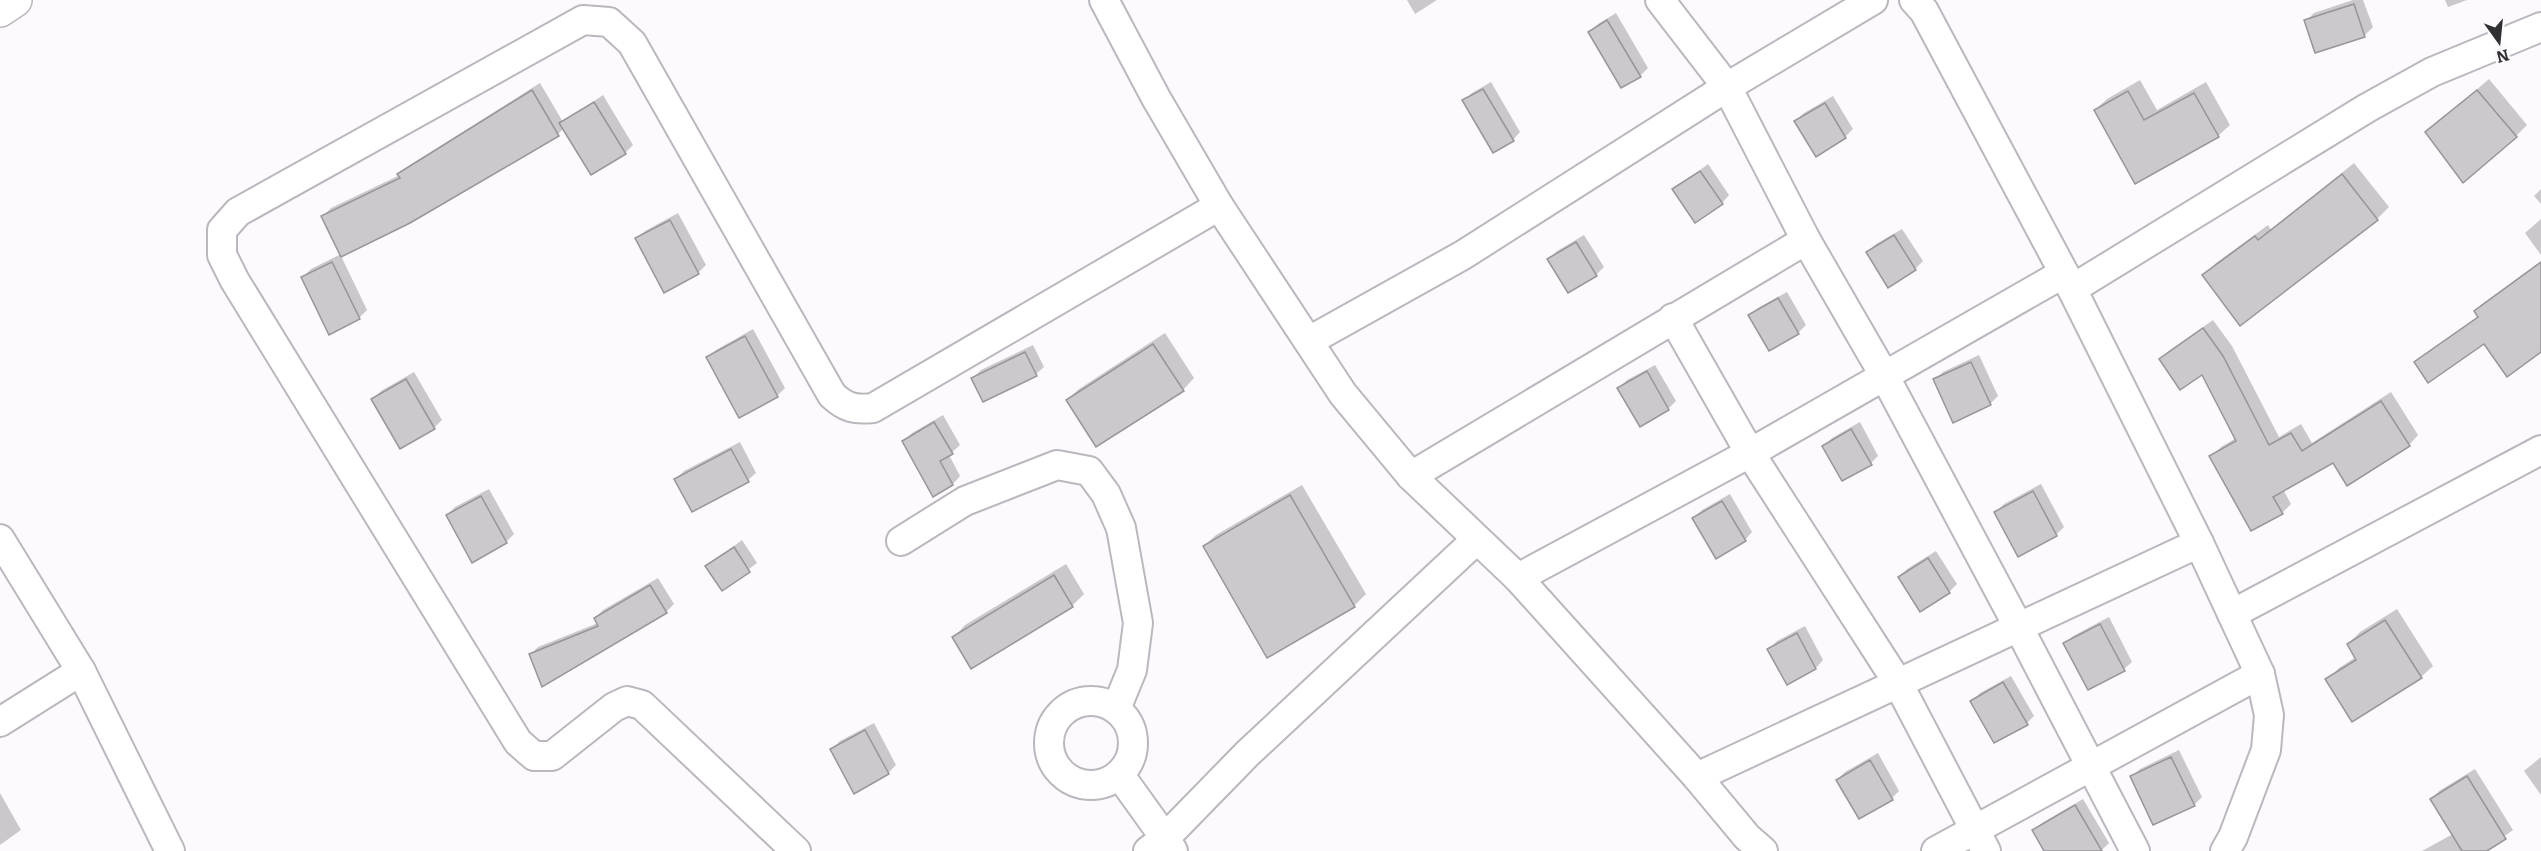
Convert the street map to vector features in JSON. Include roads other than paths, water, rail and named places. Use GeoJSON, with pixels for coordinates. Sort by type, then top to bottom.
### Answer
{"type":"FeatureCollection","features":[{"type":"Feature","properties":{"kind":"main road"},"geometry":{"type":"LineString","coordinates":[[0,10],[15,0]]}},
{"type":"Feature","properties":{"kind":"street"},"geometry":{"type":"LineString","coordinates":[[1104,0],[1156,98],[1219,206],[1343,394],[1410,476],[1518,578],[1697,777],[1747,837],[1763,851]]}},
{"type":"Feature","properties":{"kind":"street"},"geometry":{"type":"LineString","coordinates":[[1660,0],[1727,87],[1806,240],[1884,375],[2092,765],[2135,851]]}},
{"type":"Feature","properties":{"kind":"street"},"geometry":{"type":"LineString","coordinates":[[1309,341],[1463,255],[1727,87],[1873,0]]}},
{"type":"Feature","properties":{"kind":"street"},"geometry":{"type":"LineString","coordinates":[[1926,4],[2199,543],[2260,674],[2269,715],[2266,750],[2233,837],[2225,851]]}},
{"type":"Feature","properties":{"kind":"street"},"geometry":{"type":"LineString","coordinates":[[796,851],[642,705],[627,701],[614,707],[552,756],[534,756],[518,742],[235,281],[222,255],[222,230],[238,212],[583,20],[609,22],[632,43],[831,396],[843,405],[856,410],[873,408],[1219,206]]}},
{"type":"Feature","properties":{"kind":"street"},"geometry":{"type":"LineString","coordinates":[[1518,578],[1750,453],[1884,375],[2068,281],[2432,72],[2541,27]]}},
{"type":"Feature","properties":{"kind":"street"},"geometry":{"type":"LineString","coordinates":[[1410,476],[1806,240]]}},
{"type":"Feature","properties":{"kind":"street"},"geometry":{"type":"LineString","coordinates":[[1673,318],[1750,453],[1898,683],[1980,841]]}},
{"type":"Feature","properties":{"kind":"street"},"geometry":{"type":"LineString","coordinates":[[2232,614],[2538,461]]}},
{"type":"Feature","properties":{"kind":"street"},"geometry":{"type":"LineString","coordinates":[[901,541],[965,501],[1057,465],[1089,471],[1106,494],[1121,528],[1138,624],[1132,670],[1116,709]]}},
{"type":"Feature","properties":{"kind":"street"},"geometry":{"type":"LineString","coordinates":[[0,539],[81,670],[170,851]]}},
{"type":"Feature","properties":{"kind":"street"},"geometry":{"type":"LineString","coordinates":[[1119,774],[1162,847],[1247,754],[1476,540]]}},
{"type":"Feature","properties":{"kind":"street"},"geometry":{"type":"LineString","coordinates":[[1697,777],[2199,543]]}},
{"type":"Feature","properties":{"kind":"street"},"geometry":{"type":"LineString","coordinates":[[0,722],[81,670]]}},
{"type":"Feature","properties":{"kind":"street"},"geometry":{"type":"LineString","coordinates":[[1936,851],[1980,841],[2092,765],[2260,674]]}},
{"type":"Feature","properties":{"kind":"street"},"geometry":{"type":"LineString","coordinates":[[1083,701],[1100,701],[1116,709],[1128,722],[1133,741],[1130,759],[1119,774],[1104,783],[1087,784],[1070,780],[1057,769],[1050,754],[1049,736],[1055,720],[1067,708],[1083,701]]}}]}
